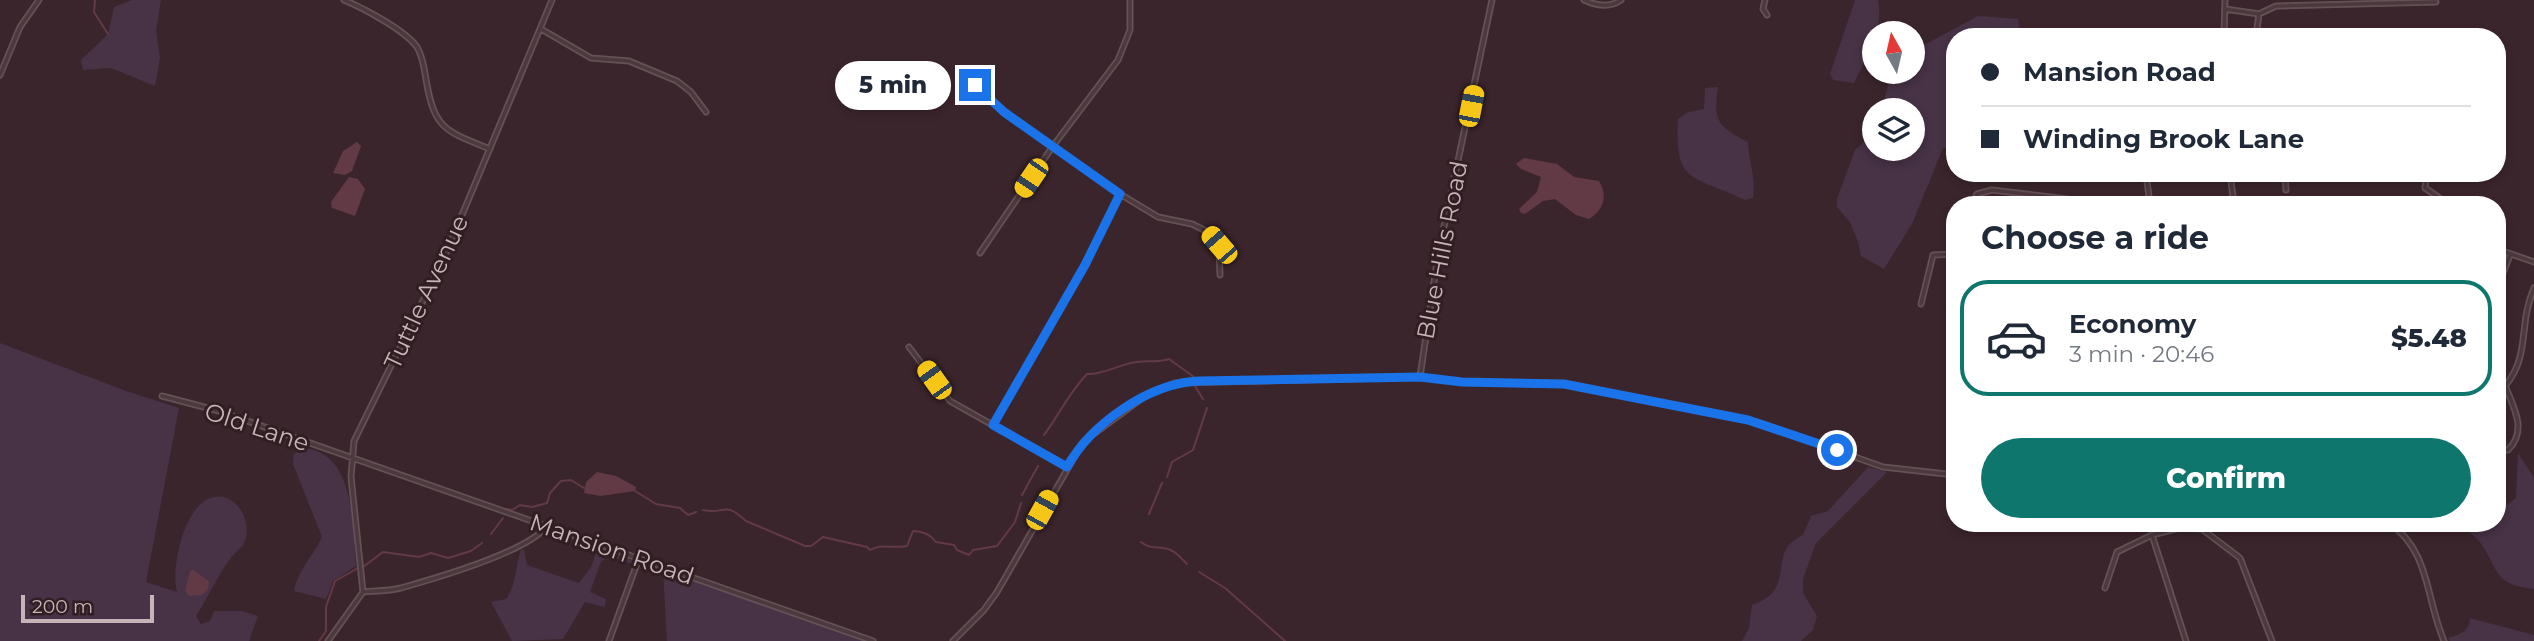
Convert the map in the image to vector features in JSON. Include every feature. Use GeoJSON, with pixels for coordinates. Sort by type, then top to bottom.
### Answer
{"type":"FeatureCollection","features":[{"type":"Feature","properties":{"kind":"street"},"geometry":{"type":"LineString","coordinates":[[0,75],[20,27],[39,0]]}},
{"type":"Feature","properties":{"kind":"street"},"geometry":{"type":"LineString","coordinates":[[344,0],[408,38],[423,61],[432,110],[440,123],[453,134],[491,149]]}},
{"type":"Feature","properties":{"kind":"street","name":"Tuttle Avenue"},"geometry":{"type":"LineString","coordinates":[[363,592],[351,459],[355,437],[439,268],[552,0]]}},
{"type":"Feature","properties":{"kind":"street"},"geometry":{"type":"LineString","coordinates":[[980,253],[1053,146],[1118,60],[1130,30],[1130,0]]}},
{"type":"Feature","properties":{"kind":"street","name":"Blue Hills Road"},"geometry":{"type":"LineString","coordinates":[[1420,377],[1438,254],[1492,0]]}},
{"type":"Feature","properties":{"kind":"street"},"geometry":{"type":"LineString","coordinates":[[1584,0],[1614,5],[1621,0]]}},
{"type":"Feature","properties":{"kind":"street"},"geometry":{"type":"LineString","coordinates":[[1765,0],[1763,9],[1767,15]]}},
{"type":"Feature","properties":{"kind":"street"},"geometry":{"type":"LineString","coordinates":[[2224,28],[2225,0]]}},
{"type":"Feature","properties":{"kind":"street"},"geometry":{"type":"LineString","coordinates":[[2225,9],[2259,13],[2276,6],[2436,2]]}},
{"type":"Feature","properties":{"kind":"street"},"geometry":{"type":"LineString","coordinates":[[2257,28],[2259,13]]}},
{"type":"Feature","properties":{"kind":"street"},"geometry":{"type":"LineString","coordinates":[[541,29],[591,58],[629,61],[677,81],[691,92],[705,112]]}},
{"type":"Feature","properties":{"kind":"street"},"geometry":{"type":"LineString","coordinates":[[975,85],[1004,112],[1120,194],[1158,217],[1192,224],[1208,232],[1219,245],[1220,275]]}},
{"type":"Feature","properties":{"kind":"street"},"geometry":{"type":"LineString","coordinates":[[2286,182],[2286,190]]}},
{"type":"Feature","properties":{"kind":"street"},"geometry":{"type":"LineString","coordinates":[[2426,182],[2425,188],[2438,196]]}},
{"type":"Feature","properties":{"kind":"street"},"geometry":{"type":"LineString","coordinates":[[1976,196],[1992,190],[2042,196]]}},
{"type":"Feature","properties":{"kind":"street"},"geometry":{"type":"LineString","coordinates":[[993,425],[1085,265],[1120,194]]}},
{"type":"Feature","properties":{"kind":"street"},"geometry":{"type":"LineString","coordinates":[[2506,252],[2534,262]]}},
{"type":"Feature","properties":{"kind":"street"},"geometry":{"type":"LineString","coordinates":[[1921,304],[1933,255],[1946,254]]}},
{"type":"Feature","properties":{"kind":"street"},"geometry":{"type":"LineString","coordinates":[[2506,266],[2511,254]]}},
{"type":"Feature","properties":{"kind":"street"},"geometry":{"type":"LineString","coordinates":[[2530,342],[2527,311],[2534,288]]}},
{"type":"Feature","properties":{"kind":"street"},"geometry":{"type":"LineString","coordinates":[[909,347],[950,401],[1067,467]]}},
{"type":"Feature","properties":{"kind":"street"},"geometry":{"type":"LineString","coordinates":[[2506,450],[2519,432],[2518,421],[2506,388],[2519,373],[2527,357]]}},
{"type":"Feature","properties":{"kind":"street"},"geometry":{"type":"LineString","coordinates":[[953,641],[984,610],[996,592],[1079,447],[1093,432],[1148,394],[1175,383],[1420,377],[1577,386],[1757,422],[1883,467],[1946,474]]}},
{"type":"Feature","properties":{"kind":"street","name":"Old Lane"},"geometry":{"type":"LineString","coordinates":[[162,396],[219,411],[351,459]]}},
{"type":"Feature","properties":{"kind":"street","name":"Mansion Road"},"geometry":{"type":"LineString","coordinates":[[351,459],[437,486],[546,527],[873,641]]}},
{"type":"Feature","properties":{"kind":"street"},"geometry":{"type":"LineString","coordinates":[[328,641],[363,592],[399,588],[492,557],[518,546],[546,527]]}},
{"type":"Feature","properties":{"kind":"street"},"geometry":{"type":"LineString","coordinates":[[2105,588],[2117,552],[2164,532]]}},
{"type":"Feature","properties":{"kind":"street"},"geometry":{"type":"LineString","coordinates":[[2205,532],[2240,558],[2272,641]]}},
{"type":"Feature","properties":{"kind":"street"},"geometry":{"type":"LineString","coordinates":[[2400,532],[2408,539],[2419,557],[2444,641]]}},
{"type":"Feature","properties":{"kind":"street"},"geometry":{"type":"LineString","coordinates":[[2152,535],[2186,641]]}},
{"type":"Feature","properties":{"kind":"street"},"geometry":{"type":"LineString","coordinates":[[610,641],[639,558]]}},
{"type":"Feature","properties":{"kind":"shaded area"},"geometry":{"type":"Polygon","coordinates":[[[132,0],[161,0],[156,31],[160,58],[155,86],[111,68],[83,70],[81,60],[108,34],[114,7],[132,0]]]}},
{"type":"Feature","properties":{"kind":"shaded area"},"geometry":{"type":"Polygon","coordinates":[[[1855,0],[1878,0],[1879,21],[1862,21],[1862,66],[1854,83],[1833,80],[1830,74],[1855,0]]]}},
{"type":"Feature","properties":{"kind":"shaded area"},"geometry":{"type":"Polygon","coordinates":[[[1978,16],[2018,19],[2020,28],[1956,28],[1978,16]]]}},
{"type":"Feature","properties":{"kind":"shaded area"},"geometry":{"type":"Polygon","coordinates":[[[1946,33],[1946,148],[1943,148],[1912,224],[1884,269],[1861,256],[1850,222],[1837,207],[1837,199],[1855,150],[1862,144],[1862,161],[1925,161],[1925,98],[1884,98],[1889,84],[1925,84],[1925,45],[1946,33]]]}},
{"type":"Feature","properties":{"kind":"shaded area"},"geometry":{"type":"Polygon","coordinates":[[[1718,87],[1716,108],[1720,122],[1730,132],[1748,142],[1754,184],[1753,198],[1745,200],[1700,181],[1684,167],[1680,156],[1678,119],[1688,112],[1704,109],[1705,88],[1718,87]]]}},
{"type":"Feature","properties":{"kind":"shaded area"},"geometry":{"type":"Polygon","coordinates":[[[357,142],[361,146],[352,171],[345,175],[333,173],[343,151],[357,142]]]}},
{"type":"Feature","properties":{"kind":"shaded area"},"geometry":{"type":"Polygon","coordinates":[[[1524,158],[1557,164],[1574,177],[1599,181],[1604,197],[1601,207],[1589,219],[1576,215],[1555,199],[1543,201],[1525,214],[1521,213],[1519,209],[1537,192],[1541,177],[1521,169],[1516,164],[1524,158]]]}},
{"type":"Feature","properties":{"kind":"shaded area"},"geometry":{"type":"Polygon","coordinates":[[[349,177],[358,179],[365,189],[355,216],[332,208],[331,202],[349,177]]]}},
{"type":"Feature","properties":{"kind":"shaded area"},"geometry":{"type":"Polygon","coordinates":[[[0,343],[126,391],[179,408],[146,582],[177,592],[177,556],[191,516],[206,500],[224,497],[232,501],[244,515],[247,534],[244,543],[225,566],[196,616],[201,624],[210,621],[214,611],[242,611],[258,616],[249,641],[0,641],[0,343]]]}},
{"type":"Feature","properties":{"kind":"shaded area"},"geometry":{"type":"Polygon","coordinates":[[[301,448],[319,452],[332,462],[342,476],[348,493],[356,566],[333,581],[326,599],[294,591],[302,570],[322,537],[293,464],[294,454],[301,448]]]}},
{"type":"Feature","properties":{"kind":"shaded area"},"geometry":{"type":"Polygon","coordinates":[[[2518,453],[2534,478],[2534,589],[2520,587],[2503,579],[2479,541],[2468,532],[2506,532],[2506,506],[2516,498],[2518,453]]]}},
{"type":"Feature","properties":{"kind":"shaded area"},"geometry":{"type":"Polygon","coordinates":[[[1868,467],[1887,472],[1816,543],[1803,579],[1803,593],[1817,616],[1813,630],[1801,641],[1742,641],[1749,628],[1752,605],[1768,597],[1777,585],[1787,547],[1803,535],[1811,516],[1828,511],[1868,467]]]}},
{"type":"Feature","properties":{"kind":"shaded area"},"geometry":{"type":"Polygon","coordinates":[[[597,472],[616,476],[636,487],[635,491],[600,496],[584,493],[586,482],[597,472]]]}},
{"type":"Feature","properties":{"kind":"shaded area"},"geometry":{"type":"Polygon","coordinates":[[[580,541],[633,561],[633,564],[609,556],[601,562],[590,592],[606,599],[605,607],[585,602],[563,639],[512,641],[491,602],[506,599],[510,593],[521,550],[524,550],[527,565],[579,583],[591,567],[596,553],[580,541]]]}},
{"type":"Feature","properties":{"kind":"shaded area"},"geometry":{"type":"Polygon","coordinates":[[[193,570],[209,581],[208,589],[202,595],[189,596],[185,591],[190,571],[193,570]]]}},
{"type":"Feature","properties":{"kind":"shaded area"},"geometry":{"type":"Polygon","coordinates":[[[663,571],[866,641],[667,641],[663,571]]]}},
{"type":"Feature","properties":{"kind":"shaded area"},"geometry":{"type":"Polygon","coordinates":[[[2470,618],[2534,635],[2534,641],[2450,641],[2448,638],[2466,629],[2470,618]]]}},
{"type":"Feature","properties":{"kind":"waterway"},"geometry":{"type":"LineString","coordinates":[[95,0],[94,12],[108,34]]}},
{"type":"Feature","properties":{"kind":"waterway"},"geometry":{"type":"LineString","coordinates":[[1044,435],[1087,374],[1136,362],[1169,359],[1194,377]]}},
{"type":"Feature","properties":{"kind":"waterway"},"geometry":{"type":"LineString","coordinates":[[1195,386],[1203,399]]}},
{"type":"Feature","properties":{"kind":"waterway"},"geometry":{"type":"LineString","coordinates":[[1167,477],[1172,462],[1193,450],[1207,408]]}},
{"type":"Feature","properties":{"kind":"waterway"},"geometry":{"type":"LineString","coordinates":[[1022,495],[1038,466]]}},
{"type":"Feature","properties":{"kind":"waterway"},"geometry":{"type":"LineString","coordinates":[[506,509],[547,503],[550,493],[561,481],[571,480],[584,488]]}},
{"type":"Feature","properties":{"kind":"waterway"},"geometry":{"type":"LineString","coordinates":[[1149,514],[1162,483]]}},
{"type":"Feature","properties":{"kind":"waterway"},"geometry":{"type":"LineString","coordinates":[[635,491],[656,504],[680,508],[688,515],[696,512]]}},
{"type":"Feature","properties":{"kind":"waterway"},"geometry":{"type":"LineString","coordinates":[[703,510],[733,511],[746,521],[805,546],[811,546],[823,537],[870,550],[879,547],[902,547],[907,546],[913,531],[916,531],[923,532],[936,542],[954,545],[957,550],[969,555],[973,550],[997,546],[1015,522],[1021,503]]}},
{"type":"Feature","properties":{"kind":"waterway"},"geometry":{"type":"LineString","coordinates":[[491,534],[503,518]]}},
{"type":"Feature","properties":{"kind":"waterway"},"geometry":{"type":"LineString","coordinates":[[1141,542],[1170,550],[1187,564]]}},
{"type":"Feature","properties":{"kind":"waterway"},"geometry":{"type":"LineString","coordinates":[[363,567],[383,552],[419,557],[431,553],[448,558],[471,551],[482,543]]}},
{"type":"Feature","properties":{"kind":"waterway"},"geometry":{"type":"LineString","coordinates":[[319,641],[326,631],[326,607],[335,581],[358,568]]}},
{"type":"Feature","properties":{"kind":"waterway"},"geometry":{"type":"LineString","coordinates":[[1199,572],[1225,588],[1285,641]]}},
{"type":"Feature","properties":{"kind":"route"},"geometry":{"type":"LineString","coordinates":[[975,85],[1004,112],[1120,194],[1085,265],[993,425],[1067,467],[1079,447],[1093,432],[1148,394],[1185,381],[1420,377],[1462,382],[1564,384],[1748,420],[1837,450]]}}]}
